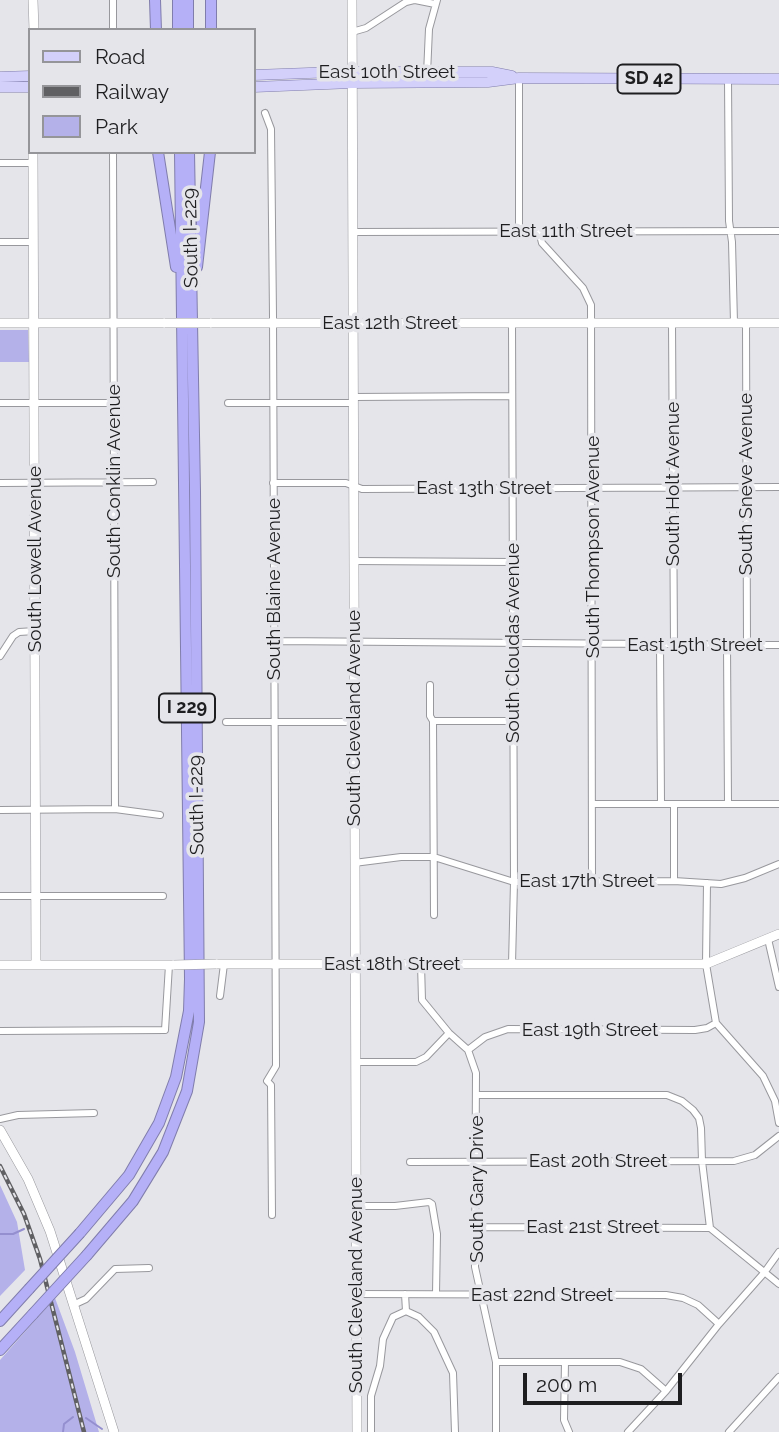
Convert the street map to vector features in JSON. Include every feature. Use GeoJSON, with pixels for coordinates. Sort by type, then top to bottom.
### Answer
{"type":"FeatureCollection","features":[{"type":"Feature","properties":{"kind":"highway"},"geometry":{"type":"LineString","coordinates":[[155,0],[156,28]]}},
{"type":"Feature","properties":{"kind":"highway"},"geometry":{"type":"LineString","coordinates":[[211,0],[211,28]]}},
{"type":"Feature","properties":{"kind":"highway"},"geometry":{"type":"LineString","coordinates":[[178,28],[183,3]]}},
{"type":"Feature","properties":{"kind":"highway"},"geometry":{"type":"LineString","coordinates":[[183,3],[188,28]]}},
{"type":"Feature","properties":{"kind":"highway"},"geometry":{"type":"LineString","coordinates":[[158,154],[178,281],[182,343]]}},
{"type":"Feature","properties":{"kind":"highway","name":"South I-229"},"geometry":{"type":"LineString","coordinates":[[0,1321],[129,1175],[159,1123],[176,1077],[189,1011],[180,154]]}},
{"type":"Feature","properties":{"kind":"highway","name":"South I-229"},"geometry":{"type":"LineString","coordinates":[[0,1350],[133,1201],[160,1158],[182,1106],[197,1036],[200,989],[189,154]]}},
{"type":"Feature","properties":{"kind":"highway"},"geometry":{"type":"LineString","coordinates":[[192,336],[211,154]]}},
{"type":"Feature","properties":{"kind":"main road","name":"East 10th Street"},"geometry":{"type":"LineString","coordinates":[[256,87],[427,72],[492,72],[519,78]]}},
{"type":"Feature","properties":{"kind":"main road","name":"East 10th Street"},"geometry":{"type":"LineString","coordinates":[[256,75],[352,77],[424,83],[488,82],[519,78],[779,79]]}},
{"type":"Feature","properties":{"kind":"main road"},"geometry":{"type":"LineString","coordinates":[[0,78],[28,76]]}},
{"type":"Feature","properties":{"kind":"main road"},"geometry":{"type":"LineString","coordinates":[[0,87],[28,87]]}},
{"type":"Feature","properties":{"kind":"street"},"geometry":{"type":"LineString","coordinates":[[33,0],[34,28]]}},
{"type":"Feature","properties":{"kind":"street"},"geometry":{"type":"LineString","coordinates":[[113,2],[113,28]]}},
{"type":"Feature","properties":{"kind":"street","name":"South Cleveland Avenue"},"geometry":{"type":"LineString","coordinates":[[352,2],[357,1432]]}},
{"type":"Feature","properties":{"kind":"street"},"geometry":{"type":"LineString","coordinates":[[352,32],[366,28],[406,2],[436,2],[428,33],[427,72],[424,83]]}},
{"type":"Feature","properties":{"kind":"street"},"geometry":{"type":"LineString","coordinates":[[519,78],[519,231]]}},
{"type":"Feature","properties":{"kind":"street"},"geometry":{"type":"LineString","coordinates":[[728,79],[734,323]]}},
{"type":"Feature","properties":{"kind":"street","name":"South Blaine Avenue"},"geometry":{"type":"LineString","coordinates":[[265,113],[271,129],[273,323],[276,1066],[267,1081],[271,1085],[272,1215]]}},
{"type":"Feature","properties":{"kind":"street","name":"South Conklin Avenue"},"geometry":{"type":"LineString","coordinates":[[113,154],[115,809]]}},
{"type":"Feature","properties":{"kind":"street"},"geometry":{"type":"LineString","coordinates":[[0,163],[33,158]]}},
{"type":"Feature","properties":{"kind":"street","name":"South Lowell Avenue"},"geometry":{"type":"LineString","coordinates":[[33,158],[36,965]]}},
{"type":"Feature","properties":{"kind":"street","name":"South Thompson Avenue"},"geometry":{"type":"LineString","coordinates":[[539,231],[542,243],[583,288],[591,305],[592,882]]}},
{"type":"Feature","properties":{"kind":"street","name":"East 11th Street"},"geometry":{"type":"LineString","coordinates":[[352,232],[779,231]]}},
{"type":"Feature","properties":{"kind":"street"},"geometry":{"type":"LineString","coordinates":[[0,242],[33,243]]}},
{"type":"Feature","properties":{"kind":"street","name":"East 12th Street"},"geometry":{"type":"LineString","coordinates":[[0,323],[779,323]]}},
{"type":"Feature","properties":{"kind":"street","name":"South Cloudas Avenue"},"geometry":{"type":"LineString","coordinates":[[512,323],[512,964]]}},
{"type":"Feature","properties":{"kind":"street","name":"South Holt Avenue"},"geometry":{"type":"LineString","coordinates":[[672,323],[674,645]]}},
{"type":"Feature","properties":{"kind":"street","name":"South Sneve Avenue"},"geometry":{"type":"LineString","coordinates":[[746,323],[747,645]]}},
{"type":"Feature","properties":{"kind":"street"},"geometry":{"type":"LineString","coordinates":[[228,403],[512,396]]}},
{"type":"Feature","properties":{"kind":"street"},"geometry":{"type":"LineString","coordinates":[[0,402],[114,403]]}},
{"type":"Feature","properties":{"kind":"street"},"geometry":{"type":"LineString","coordinates":[[0,483],[153,482]]}},
{"type":"Feature","properties":{"kind":"street","name":"East 13th Street"},"geometry":{"type":"LineString","coordinates":[[273,483],[353,485],[362,489],[779,487]]}},
{"type":"Feature","properties":{"kind":"street"},"geometry":{"type":"LineString","coordinates":[[354,561],[513,562]]}},
{"type":"Feature","properties":{"kind":"street"},"geometry":{"type":"LineString","coordinates":[[0,656],[13,636],[19,632],[35,631]]}},
{"type":"Feature","properties":{"kind":"street","name":"East 15th Street"},"geometry":{"type":"LineString","coordinates":[[274,641],[779,645]]}},
{"type":"Feature","properties":{"kind":"street"},"geometry":{"type":"LineString","coordinates":[[660,645],[661,804]]}},
{"type":"Feature","properties":{"kind":"street"},"geometry":{"type":"LineString","coordinates":[[727,645],[728,804]]}},
{"type":"Feature","properties":{"kind":"street"},"geometry":{"type":"LineString","coordinates":[[430,685],[430,716],[433,721],[434,915]]}},
{"type":"Feature","properties":{"kind":"street"},"geometry":{"type":"LineString","coordinates":[[433,721],[512,721]]}},
{"type":"Feature","properties":{"kind":"street"},"geometry":{"type":"LineString","coordinates":[[226,722],[354,722]]}},
{"type":"Feature","properties":{"kind":"street"},"geometry":{"type":"LineString","coordinates":[[592,804],[779,804]]}},
{"type":"Feature","properties":{"kind":"street"},"geometry":{"type":"LineString","coordinates":[[674,804],[674,881]]}},
{"type":"Feature","properties":{"kind":"street"},"geometry":{"type":"LineString","coordinates":[[0,810],[115,809],[160,815]]}},
{"type":"Feature","properties":{"kind":"street","name":"East 17th Street"},"geometry":{"type":"LineString","coordinates":[[354,863],[401,857],[434,857],[514,882],[707,883],[733,882],[779,864]]}},
{"type":"Feature","properties":{"kind":"street"},"geometry":{"type":"LineString","coordinates":[[707,883],[706,964],[716,1023],[763,1076],[775,1101],[779,1123]]}},
{"type":"Feature","properties":{"kind":"street"},"geometry":{"type":"LineString","coordinates":[[0,896],[163,896]]}},
{"type":"Feature","properties":{"kind":"street","name":"East 18th Street"},"geometry":{"type":"LineString","coordinates":[[0,965],[706,964],[779,934]]}},
{"type":"Feature","properties":{"kind":"street"},"geometry":{"type":"LineString","coordinates":[[768,939],[779,987]]}},
{"type":"Feature","properties":{"kind":"street"},"geometry":{"type":"LineString","coordinates":[[220,964],[220,996]]}},
{"type":"Feature","properties":{"kind":"street"},"geometry":{"type":"LineString","coordinates":[[421,964],[422,1000],[449,1033],[468,1050]]}},
{"type":"Feature","properties":{"kind":"street"},"geometry":{"type":"LineString","coordinates":[[0,1031],[165,1030],[172,965]]}},
{"type":"Feature","properties":{"kind":"street","name":"East 19th Street"},"geometry":{"type":"LineString","coordinates":[[468,1050],[485,1037],[508,1030],[695,1030],[708,1028],[716,1023]]}},
{"type":"Feature","properties":{"kind":"street"},"geometry":{"type":"LineString","coordinates":[[355,1062],[416,1062],[426,1057],[449,1033]]}},
{"type":"Feature","properties":{"kind":"street","name":"South Gary Drive"},"geometry":{"type":"LineString","coordinates":[[468,1050],[476,1073],[477,1095],[475,1266],[496,1362],[496,1432]]}},
{"type":"Feature","properties":{"kind":"street"},"geometry":{"type":"LineString","coordinates":[[477,1095],[675,1097],[688,1104],[699,1118],[710,1228],[779,1284]]}},
{"type":"Feature","properties":{"kind":"street"},"geometry":{"type":"LineString","coordinates":[[0,1119],[18,1115],[94,1113]]}},
{"type":"Feature","properties":{"kind":"street"},"geometry":{"type":"LineString","coordinates":[[0,1130],[42,1209],[114,1432]]}},
{"type":"Feature","properties":{"kind":"street","name":"East 20th Street"},"geometry":{"type":"LineString","coordinates":[[410,1162],[745,1159],[755,1155],[779,1136]]}},
{"type":"Feature","properties":{"kind":"street"},"geometry":{"type":"LineString","coordinates":[[356,1206],[432,1204],[437,1237],[436,1294]]}},
{"type":"Feature","properties":{"kind":"street","name":"East 21st Street"},"geometry":{"type":"LineString","coordinates":[[475,1227],[710,1228]]}},
{"type":"Feature","properties":{"kind":"street"},"geometry":{"type":"LineString","coordinates":[[628,1432],[666,1391],[779,1252]]}},
{"type":"Feature","properties":{"kind":"street"},"geometry":{"type":"LineString","coordinates":[[73,1305],[86,1299],[116,1269],[149,1268]]}},
{"type":"Feature","properties":{"kind":"street","name":"East 22nd Street"},"geometry":{"type":"LineString","coordinates":[[356,1294],[677,1296],[698,1305],[719,1324]]}},
{"type":"Feature","properties":{"kind":"street"},"geometry":{"type":"LineString","coordinates":[[405,1294],[406,1311]]}},
{"type":"Feature","properties":{"kind":"street"},"geometry":{"type":"LineString","coordinates":[[371,1432],[371,1396],[380,1366],[383,1339],[393,1317],[406,1311],[419,1317],[434,1332],[453,1373],[455,1432]]}},
{"type":"Feature","properties":{"kind":"street"},"geometry":{"type":"LineString","coordinates":[[496,1362],[620,1362],[641,1369],[666,1391]]}},
{"type":"Feature","properties":{"kind":"street"},"geometry":{"type":"LineString","coordinates":[[565,1362],[564,1420],[569,1432]]}},
{"type":"Feature","properties":{"kind":"street"},"geometry":{"type":"LineString","coordinates":[[729,1432],[779,1377]]}},
{"type":"Feature","properties":{"kind":"green space"},"geometry":{"type":"Polygon","coordinates":[[[0,330],[28,330],[29,362],[0,362],[0,330]]]}},
{"type":"Feature","properties":{"kind":"green space"},"geometry":{"type":"Polygon","coordinates":[[[0,1185],[17,1222],[25,1270],[0,1296],[0,1185]]]}},
{"type":"Feature","properties":{"kind":"green space"},"geometry":{"type":"Polygon","coordinates":[[[55,1298],[75,1352],[99,1432],[0,1432],[0,1360],[55,1298]]]}},
{"type":"Feature","properties":{"kind":"waterway"},"geometry":{"type":"LineString","coordinates":[[0,1234],[13,1234],[24,1229]]}},
{"type":"Feature","properties":{"kind":"waterway"},"geometry":{"type":"LineString","coordinates":[[63,1432],[64,1424],[73,1417]]}},
{"type":"Feature","properties":{"kind":"waterway"},"geometry":{"type":"LineString","coordinates":[[86,1418],[102,1429]]}},
{"type":"Feature","properties":{"kind":"railway"},"geometry":{"type":"LineString","coordinates":[[0,1166],[24,1214],[40,1259],[84,1432]]}}]}
